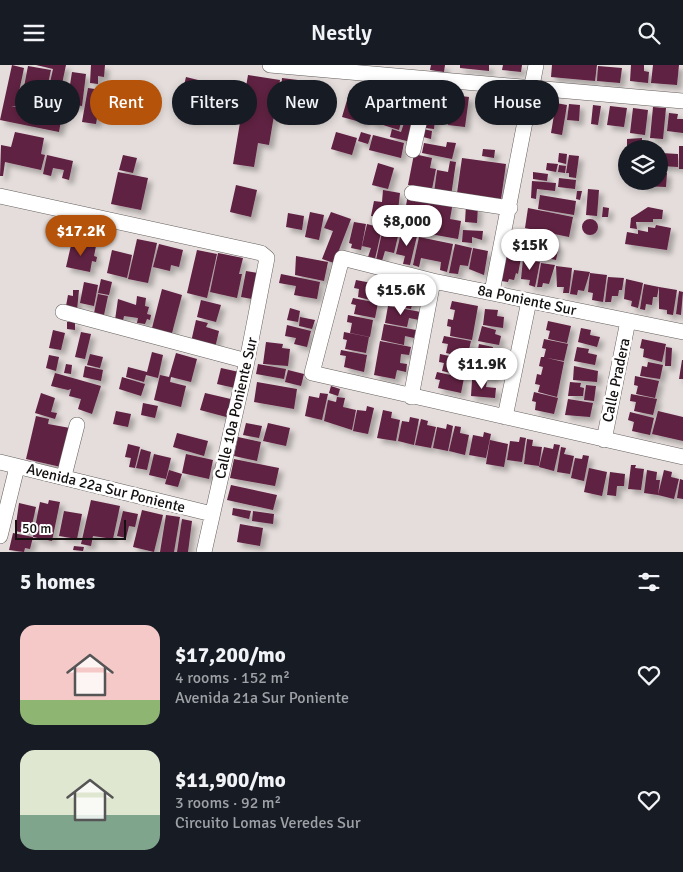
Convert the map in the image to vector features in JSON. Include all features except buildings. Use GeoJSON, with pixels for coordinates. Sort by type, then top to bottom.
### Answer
{"type":"FeatureCollection","features":[{"type":"Feature","properties":{"kind":"street"},"geometry":{"type":"LineString","coordinates":[[270,65],[387,71],[429,79],[475,84]]}},
{"type":"Feature","properties":{"kind":"street"},"geometry":{"type":"LineString","coordinates":[[533,80],[536,65]]}},
{"type":"Feature","properties":{"kind":"street"},"geometry":{"type":"LineString","coordinates":[[413,151],[429,79]]}},
{"type":"Feature","properties":{"kind":"street"},"geometry":{"type":"LineString","coordinates":[[559,91],[683,101]]}},
{"type":"Feature","properties":{"kind":"street"},"geometry":{"type":"LineString","coordinates":[[492,292],[498,253],[510,208],[525,125]]}},
{"type":"Feature","properties":{"kind":"street"},"geometry":{"type":"LineString","coordinates":[[412,193],[510,208]]}},
{"type":"Feature","properties":{"kind":"street","name":"Calle 10a Poniente Sur"},"geometry":{"type":"LineString","coordinates":[[0,196],[261,253],[267,258],[247,361],[204,552]]}},
{"type":"Feature","properties":{"kind":"street","name":"8a Poniente Sur"},"geometry":{"type":"LineString","coordinates":[[411,397],[312,373],[342,258],[433,281],[683,332]]}},
{"type":"Feature","properties":{"kind":"street"},"geometry":{"type":"LineString","coordinates":[[433,281],[411,397],[683,457]]}},
{"type":"Feature","properties":{"kind":"street"},"geometry":{"type":"LineString","coordinates":[[505,417],[529,301]]}},
{"type":"Feature","properties":{"kind":"street"},"geometry":{"type":"LineString","coordinates":[[63,312],[247,361]]}},
{"type":"Feature","properties":{"kind":"street","name":"Calle Pradera"},"geometry":{"type":"LineString","coordinates":[[604,440],[628,321]]}},
{"type":"Feature","properties":{"kind":"street"},"geometry":{"type":"LineString","coordinates":[[64,477],[77,425]]}},
{"type":"Feature","properties":{"kind":"street","name":"Avenida 22a Sur Poniente"},"geometry":{"type":"LineString","coordinates":[[0,462],[212,514]]}},
{"type":"Feature","properties":{"kind":"street"},"geometry":{"type":"LineString","coordinates":[[0,536],[17,467]]}}]}
